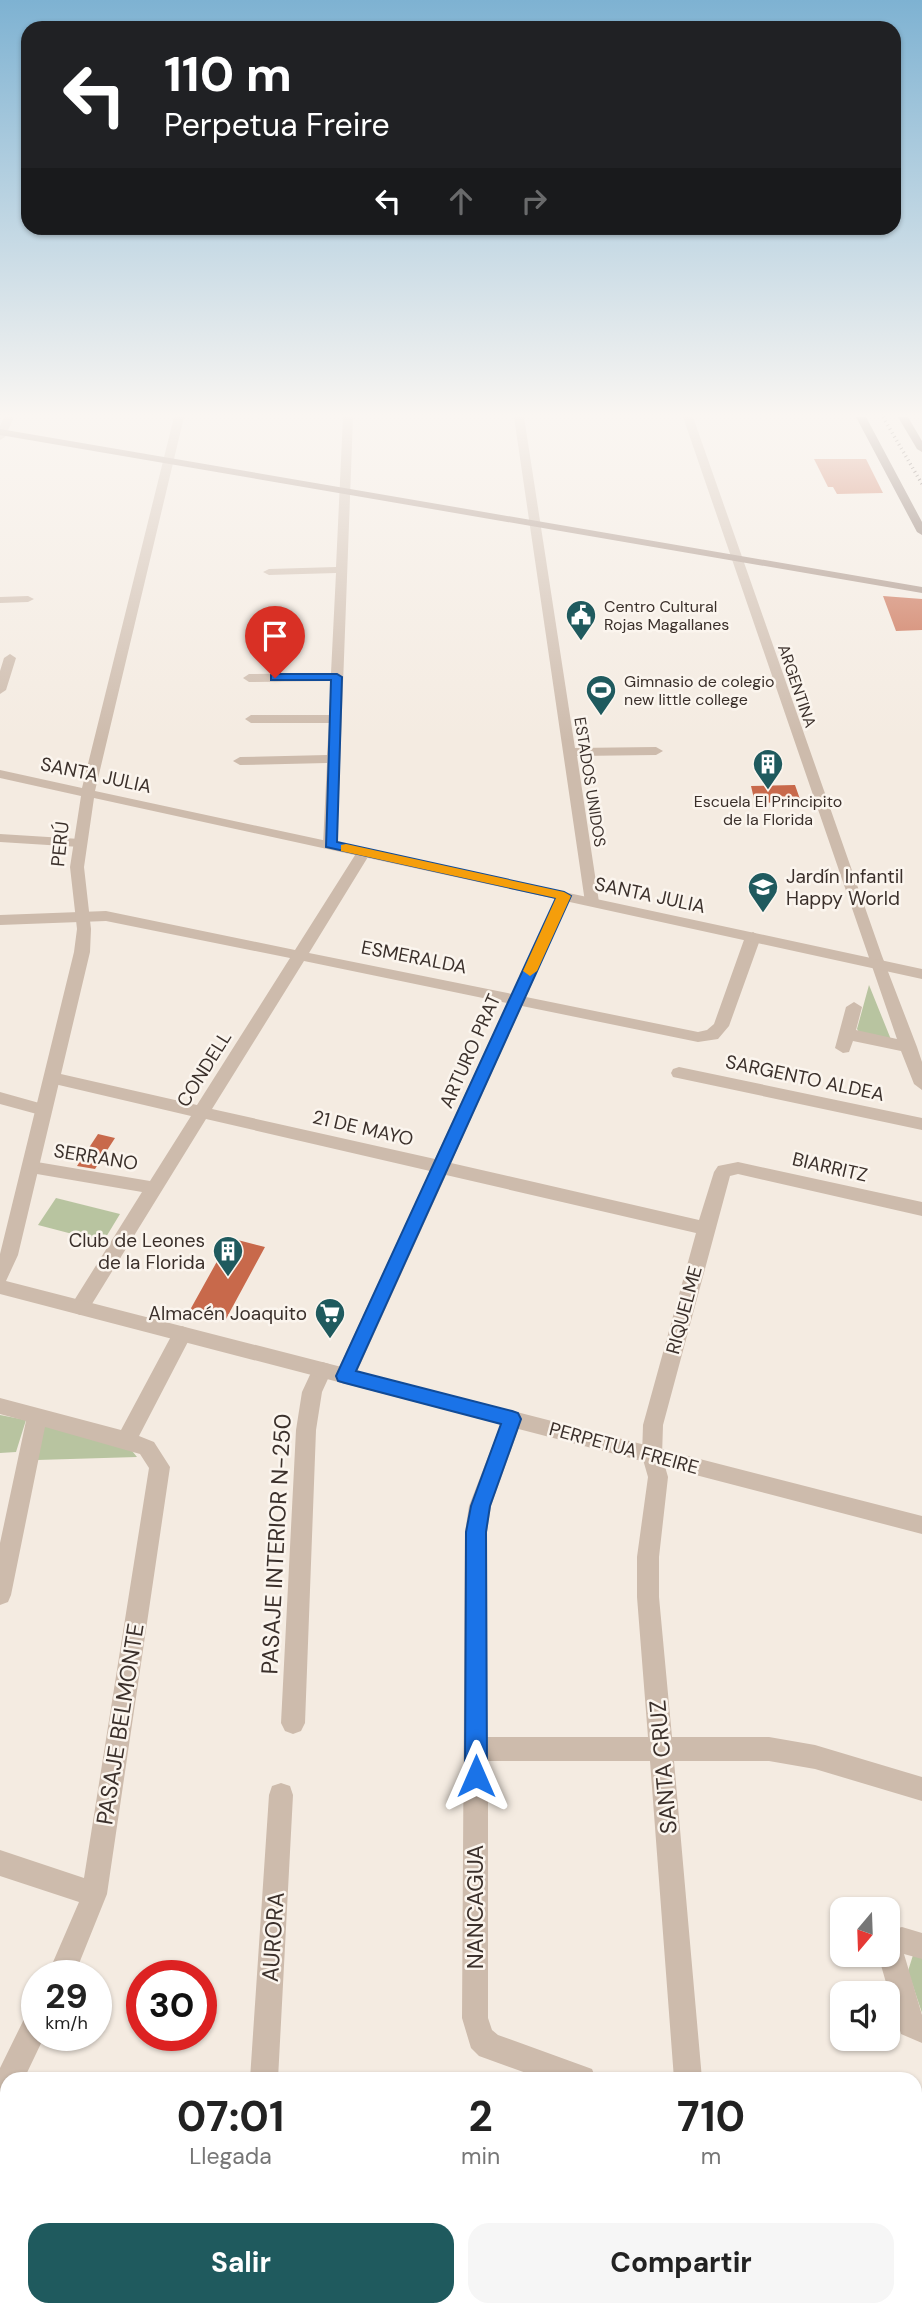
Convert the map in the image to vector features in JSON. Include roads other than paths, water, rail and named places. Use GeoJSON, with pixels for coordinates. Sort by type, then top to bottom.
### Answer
{"type":"FeatureCollection","features":[{"type":"Feature","properties":{"kind":"main road"},"geometry":{"type":"LineString","coordinates":[[547,525],[922,588]]}},
{"type":"Feature","properties":{"kind":"street","name":"PERÚ"},"geometry":{"type":"LineString","coordinates":[[0,1276],[9,1255],[82,952],[82,915],[77,879],[88,793],[153,525]]}},
{"type":"Feature","properties":{"kind":"street"},"geometry":{"type":"LineString","coordinates":[[330,845],[343,525]]}},
{"type":"Feature","properties":{"kind":"street","name":"ESTADOS UNIDOS"},"geometry":{"type":"LineString","coordinates":[[535,525],[592,902]]}},
{"type":"Feature","properties":{"kind":"street","name":"ARGENTINA"},"geometry":{"type":"LineString","coordinates":[[726,525],[877,964],[922,1084]]}},
{"type":"Feature","properties":{"kind":"street"},"geometry":{"type":"LineString","coordinates":[[270,572],[341,570]]}},
{"type":"Feature","properties":{"kind":"street"},"geometry":{"type":"LineString","coordinates":[[0,600],[28,599]]}},
{"type":"Feature","properties":{"kind":"street"},"geometry":{"type":"LineString","coordinates":[[0,690],[10,658]]}},
{"type":"Feature","properties":{"kind":"street"},"geometry":{"type":"LineString","coordinates":[[249,678],[337,677]]}},
{"type":"Feature","properties":{"kind":"street"},"geometry":{"type":"LineString","coordinates":[[251,719],[335,719]]}},
{"type":"Feature","properties":{"kind":"street"},"geometry":{"type":"LineString","coordinates":[[569,752],[656,751]]}},
{"type":"Feature","properties":{"kind":"street"},"geometry":{"type":"LineString","coordinates":[[240,761],[334,759]]}},
{"type":"Feature","properties":{"kind":"street","name":"SANTA JULIA"},"geometry":{"type":"LineString","coordinates":[[0,774],[922,974]]}},
{"type":"Feature","properties":{"kind":"street"},"geometry":{"type":"LineString","coordinates":[[0,838],[80,843]]}},
{"type":"Feature","properties":{"kind":"street","name":"CONDELL"},"geometry":{"type":"LineString","coordinates":[[80,1307],[364,852]]}},
{"type":"Feature","properties":{"kind":"street","name":"ARTURO PRAT"},"geometry":{"type":"LineString","coordinates":[[345,1376],[564,896]]}},
{"type":"Feature","properties":{"kind":"street","name":"ESMERALDA"},"geometry":{"type":"LineString","coordinates":[[0,920],[106,916],[705,1037],[716,1033],[721,1026],[753,937]]}},
{"type":"Feature","properties":{"kind":"street"},"geometry":{"type":"LineString","coordinates":[[854,1007],[845,1041],[909,1048]]}},
{"type":"Feature","properties":{"kind":"street","name":"SARGENTO ALDEA"},"geometry":{"type":"LineString","coordinates":[[680,1073],[922,1124]]}},
{"type":"Feature","properties":{"kind":"street","name":"21 DE MAYO"},"geometry":{"type":"LineString","coordinates":[[52,1078],[706,1228]]}},
{"type":"Feature","properties":{"kind":"street"},"geometry":{"type":"LineString","coordinates":[[0,1098],[44,1110]]}},
{"type":"Feature","properties":{"kind":"street","name":"SERRANO"},"geometry":{"type":"LineString","coordinates":[[31,1167],[155,1188]]}},
{"type":"Feature","properties":{"kind":"street","name":"RIQUELME"},"geometry":{"type":"LineString","coordinates":[[652,1456],[653,1425],[720,1177],[728,1169]]}},
{"type":"Feature","properties":{"kind":"street","name":"BIARRITZ"},"geometry":{"type":"LineString","coordinates":[[728,1169],[744,1169],[922,1209]]}},
{"type":"Feature","properties":{"kind":"street","name":"PERPETUA FREIRE"},"geometry":{"type":"LineString","coordinates":[[0,1287],[922,1525]]}},
{"type":"Feature","properties":{"kind":"street"},"geometry":{"type":"LineString","coordinates":[[0,1406],[126,1440],[182,1334]]}},
{"type":"Feature","properties":{"kind":"street","name":"PASAJE INTERIOR N-250"},"geometry":{"type":"LineString","coordinates":[[293,1723],[306,1430],[312,1392],[322,1370]]}},
{"type":"Feature","properties":{"kind":"street"},"geometry":{"type":"LineString","coordinates":[[0,1595],[37,1416]]}},
{"type":"Feature","properties":{"kind":"street","name":"NANCAGUA"},"geometry":{"type":"LineString","coordinates":[[512,1419],[477,1518],[477,2029],[489,2046],[562,2072]]}},
{"type":"Feature","properties":{"kind":"street","name":"PASAJE BELMONTE"},"geometry":{"type":"LineString","coordinates":[[67,1960],[94,1894],[160,1467],[147,1448],[126,1440]]}},
{"type":"Feature","properties":{"kind":"street","name":"SANTA CRUZ"},"geometry":{"type":"LineString","coordinates":[[652,1456],[658,1477],[648,1576],[687,2072]]}},
{"type":"Feature","properties":{"kind":"street"},"geometry":{"type":"LineString","coordinates":[[476,1749],[787,1751],[922,1789]]}},
{"type":"Feature","properties":{"kind":"street","name":"AURORA"},"geometry":{"type":"LineString","coordinates":[[264,2072],[281,1795]]}},
{"type":"Feature","properties":{"kind":"street"},"geometry":{"type":"LineString","coordinates":[[0,1863],[94,1894]]}},
{"type":"Feature","properties":{"kind":"street"},"geometry":{"type":"LineString","coordinates":[[922,1946],[902,1940],[891,1942],[890,1950],[911,2024],[922,2030]]}},
{"type":"Feature","properties":{"kind":"street"},"geometry":{"type":"LineString","coordinates":[[12,2072],[23,2051]]}},
{"type":"Feature","properties":{"kind":"place","name":"Centro Cultural Rojas Magallanes"},"geometry":{"type":"Point","coordinates":[581,642]}},
{"type":"Feature","properties":{"kind":"place","name":"Gimnasio de colegio new little college"},"geometry":{"type":"Point","coordinates":[601,717]}},
{"type":"Feature","properties":{"kind":"place","name":"Escuela El Principito de la Florida"},"geometry":{"type":"Point","coordinates":[768,791]}},
{"type":"Feature","properties":{"kind":"place","name":"Jardín Infantil Happy World"},"geometry":{"type":"Point","coordinates":[763,914]}},
{"type":"Feature","properties":{"kind":"place","name":"Club de Leones de la Florida"},"geometry":{"type":"Point","coordinates":[228,1278]}},
{"type":"Feature","properties":{"kind":"place","name":"Almacén Joaquito"},"geometry":{"type":"Point","coordinates":[330,1340]}}]}
